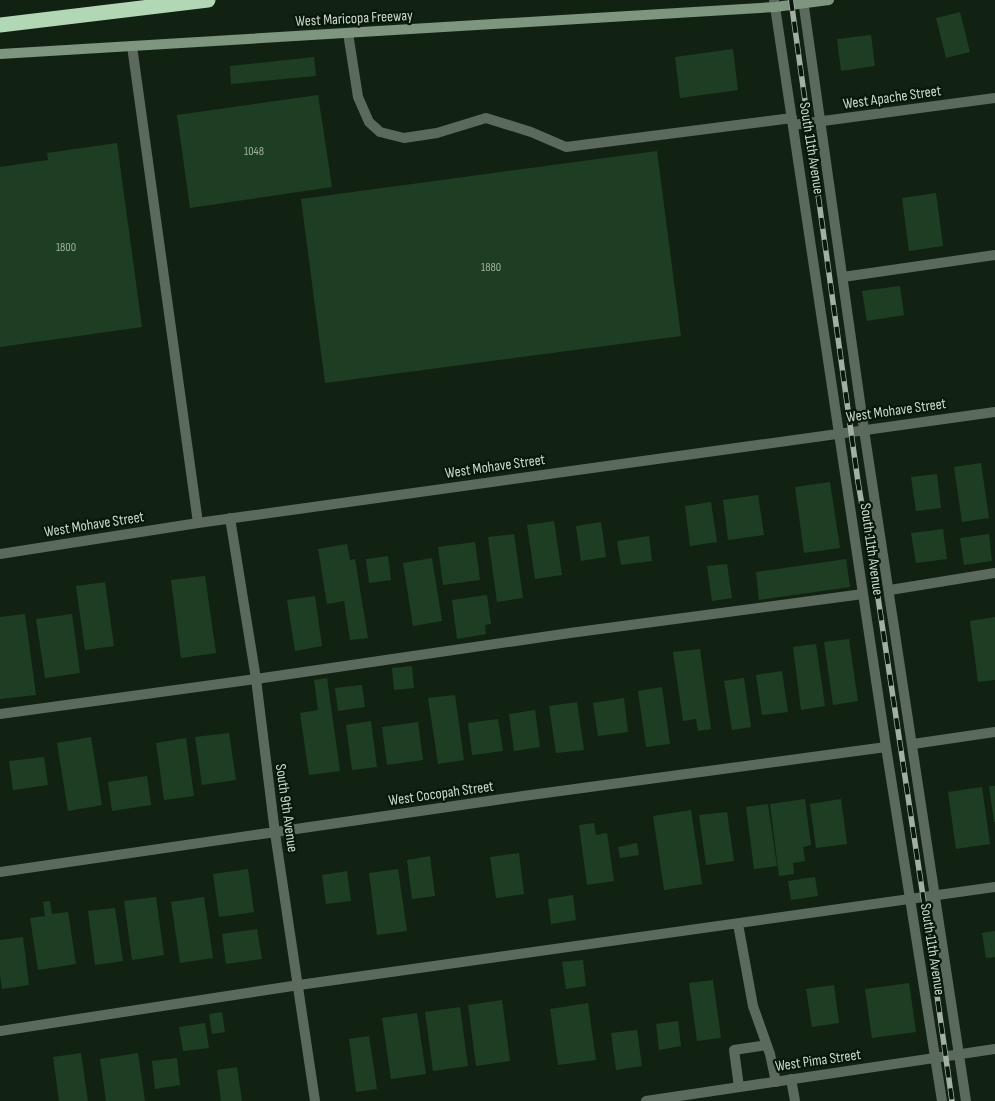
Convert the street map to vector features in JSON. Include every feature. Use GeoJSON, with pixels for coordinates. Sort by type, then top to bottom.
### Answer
{"type":"FeatureCollection","features":[{"type":"Feature","properties":{"kind":"highway"},"geometry":{"type":"LineString","coordinates":[[0,25],[208,0]]}},
{"type":"Feature","properties":{"kind":"main road","name":"West Maricopa Freeway"},"geometry":{"type":"LineString","coordinates":[[0,54],[348,33],[829,0]]}},
{"type":"Feature","properties":{"kind":"street","name":"South 11th Avenue"},"geometry":{"type":"LineString","coordinates":[[803,2],[864,430],[890,590],[966,1101]]}},
{"type":"Feature","properties":{"kind":"street","name":"South 11th Avenue"},"geometry":{"type":"LineString","coordinates":[[775,4],[886,747],[942,1101]]}},
{"type":"Feature","properties":{"kind":"street","name":"West Apache Street"},"geometry":{"type":"LineString","coordinates":[[348,33],[358,97],[369,122],[380,132],[404,138],[438,133],[486,118],[531,132],[566,147],[793,122],[820,122],[995,98]]}},
{"type":"Feature","properties":{"kind":"street"},"geometry":{"type":"LineString","coordinates":[[132,46],[198,522]]}},
{"type":"Feature","properties":{"kind":"street"},"geometry":{"type":"LineString","coordinates":[[843,277],[995,255]]}},
{"type":"Feature","properties":{"kind":"street","name":"West Mohave Street"},"geometry":{"type":"LineString","coordinates":[[0,554],[198,522],[995,412]]}},
{"type":"Feature","properties":{"kind":"street","name":"South 9th Avenue"},"geometry":{"type":"LineString","coordinates":[[230,518],[256,679],[275,833],[315,1101]]}},
{"type":"Feature","properties":{"kind":"street"},"geometry":{"type":"LineString","coordinates":[[890,590],[995,573]]}},
{"type":"Feature","properties":{"kind":"street"},"geometry":{"type":"LineString","coordinates":[[0,714],[256,679],[560,634],[863,594]]}},
{"type":"Feature","properties":{"kind":"street"},"geometry":{"type":"LineString","coordinates":[[913,744],[995,732]]}},
{"type":"Feature","properties":{"kind":"street","name":"West Cocopah Street"},"geometry":{"type":"LineString","coordinates":[[0,872],[522,796],[886,747]]}},
{"type":"Feature","properties":{"kind":"street"},"geometry":{"type":"LineString","coordinates":[[0,1031],[299,985],[995,887]]}},
{"type":"Feature","properties":{"kind":"street"},"geometry":{"type":"LineString","coordinates":[[738,924],[753,1006],[767,1044],[776,1082]]}},
{"type":"Feature","properties":{"kind":"street"},"geometry":{"type":"LineString","coordinates":[[738,1087],[734,1050],[767,1044]]}},
{"type":"Feature","properties":{"kind":"street","name":"West Pima Street"},"geometry":{"type":"LineString","coordinates":[[647,1101],[995,1050]]}},
{"type":"Feature","properties":{"kind":"street"},"geometry":{"type":"LineString","coordinates":[[791,1080],[795,1101]]}},
{"type":"Feature","properties":{"kind":"building"},"geometry":{"type":"Polygon","coordinates":[[[960,12],[970,52],[946,58],[936,18],[960,12]]]}},
{"type":"Feature","properties":{"kind":"building"},"geometry":{"type":"Polygon","coordinates":[[[871,35],[875,66],[841,71],[837,39],[871,35]]]}},
{"type":"Feature","properties":{"kind":"building"},"geometry":{"type":"Polygon","coordinates":[[[733,49],[738,90],[680,98],[675,57],[733,49]]]}},
{"type":"Feature","properties":{"kind":"building"},"geometry":{"type":"Polygon","coordinates":[[[314,57],[316,76],[231,84],[230,66],[314,57]]]}},
{"type":"Feature","properties":{"kind":"building"},"geometry":{"type":"Polygon","coordinates":[[[318,95],[332,187],[190,208],[177,115],[318,95]]]}},
{"type":"Feature","properties":{"kind":"building"},"geometry":{"type":"Polygon","coordinates":[[[117,143],[142,327],[0,347],[0,167],[48,160],[47,153],[117,143]]]}},
{"type":"Feature","properties":{"kind":"building"},"geometry":{"type":"Polygon","coordinates":[[[657,151],[681,336],[325,383],[301,199],[657,151]]]}},
{"type":"Feature","properties":{"kind":"building"},"geometry":{"type":"Polygon","coordinates":[[[936,193],[943,246],[909,251],[902,198],[936,193]]]}},
{"type":"Feature","properties":{"kind":"building"},"geometry":{"type":"Polygon","coordinates":[[[900,286],[904,315],[867,321],[862,291],[900,286]]]}},
{"type":"Feature","properties":{"kind":"building"},"geometry":{"type":"Polygon","coordinates":[[[981,463],[989,518],[962,522],[954,467],[981,463]]]}},
{"type":"Feature","properties":{"kind":"building"},"geometry":{"type":"Polygon","coordinates":[[[937,474],[941,508],[916,511],[911,477],[937,474]]]}},
{"type":"Feature","properties":{"kind":"building"},"geometry":{"type":"Polygon","coordinates":[[[830,482],[840,548],[804,553],[795,487],[830,482]]]}},
{"type":"Feature","properties":{"kind":"building"},"geometry":{"type":"Polygon","coordinates":[[[758,495],[764,535],[728,540],[723,500],[758,495]]]}},
{"type":"Feature","properties":{"kind":"building"},"geometry":{"type":"Polygon","coordinates":[[[711,502],[717,542],[690,546],[685,506],[711,502]]]}},
{"type":"Feature","properties":{"kind":"building"},"geometry":{"type":"Polygon","coordinates":[[[554,521],[562,575],[535,579],[527,525],[554,521]]]}},
{"type":"Feature","properties":{"kind":"building"},"geometry":{"type":"Polygon","coordinates":[[[601,522],[606,557],[581,561],[576,526],[601,522]]]}},
{"type":"Feature","properties":{"kind":"building"},"geometry":{"type":"Polygon","coordinates":[[[943,529],[947,559],[916,563],[911,533],[943,529]]]}},
{"type":"Feature","properties":{"kind":"building"},"geometry":{"type":"Polygon","coordinates":[[[514,534],[523,598],[497,602],[488,537],[514,534]]]}},
{"type":"Feature","properties":{"kind":"building"},"geometry":{"type":"Polygon","coordinates":[[[989,534],[992,561],[964,565],[960,538],[989,534]]]}},
{"type":"Feature","properties":{"kind":"building"},"geometry":{"type":"Polygon","coordinates":[[[649,536],[652,561],[621,565],[617,541],[649,536]]]}},
{"type":"Feature","properties":{"kind":"building"},"geometry":{"type":"Polygon","coordinates":[[[475,542],[480,580],[443,585],[438,547],[475,542]]]}},
{"type":"Feature","properties":{"kind":"building"},"geometry":{"type":"Polygon","coordinates":[[[347,544],[350,560],[355,559],[368,638],[350,640],[344,601],[327,604],[318,549],[347,544]]]}},
{"type":"Feature","properties":{"kind":"building"},"geometry":{"type":"Polygon","coordinates":[[[388,556],[391,580],[369,583],[366,559],[388,556]]]}},
{"type":"Feature","properties":{"kind":"building"},"geometry":{"type":"Polygon","coordinates":[[[432,558],[442,621],[413,626],[403,563],[432,558]]]}},
{"type":"Feature","properties":{"kind":"building"},"geometry":{"type":"Polygon","coordinates":[[[846,559],[850,587],[759,600],[756,572],[846,559]]]}},
{"type":"Feature","properties":{"kind":"building"},"geometry":{"type":"Polygon","coordinates":[[[727,564],[732,598],[712,601],[707,566],[727,564]]]}},
{"type":"Feature","properties":{"kind":"building"},"geometry":{"type":"Polygon","coordinates":[[[205,576],[216,653],[181,658],[171,580],[205,576]]]}},
{"type":"Feature","properties":{"kind":"building"},"geometry":{"type":"Polygon","coordinates":[[[105,582],[114,646],[85,650],[76,586],[105,582]]]}},
{"type":"Feature","properties":{"kind":"building"},"geometry":{"type":"Polygon","coordinates":[[[487,595],[491,624],[485,625],[486,634],[457,639],[452,600],[487,595]]]}},
{"type":"Feature","properties":{"kind":"building"},"geometry":{"type":"Polygon","coordinates":[[[315,596],[322,646],[295,651],[287,600],[315,596]]]}},
{"type":"Feature","properties":{"kind":"building"},"geometry":{"type":"Polygon","coordinates":[[[25,614],[36,695],[0,699],[0,617],[25,614]]]}},
{"type":"Feature","properties":{"kind":"building"},"geometry":{"type":"Polygon","coordinates":[[[72,614],[80,673],[45,678],[36,619],[72,614]]]}},
{"type":"Feature","properties":{"kind":"building"},"geometry":{"type":"Polygon","coordinates":[[[995,617],[995,680],[978,682],[970,621],[995,617]]]}},
{"type":"Feature","properties":{"kind":"building"},"geometry":{"type":"Polygon","coordinates":[[[849,639],[858,701],[833,705],[824,642],[849,639]]]}},
{"type":"Feature","properties":{"kind":"building"},"geometry":{"type":"Polygon","coordinates":[[[816,644],[825,706],[801,710],[793,647],[816,644]]]}},
{"type":"Feature","properties":{"kind":"building"},"geometry":{"type":"Polygon","coordinates":[[[700,649],[711,729],[698,731],[696,719],[683,721],[673,652],[700,649]]]}},
{"type":"Feature","properties":{"kind":"building"},"geometry":{"type":"Polygon","coordinates":[[[412,666],[414,688],[394,690],[392,668],[412,666]]]}},
{"type":"Feature","properties":{"kind":"building"},"geometry":{"type":"Polygon","coordinates":[[[782,671],[788,712],[762,715],[756,675],[782,671]]]}},
{"type":"Feature","properties":{"kind":"building"},"geometry":{"type":"Polygon","coordinates":[[[327,678],[340,771],[309,775],[300,713],[318,710],[314,680],[327,678]]]}},
{"type":"Feature","properties":{"kind":"building"},"geometry":{"type":"Polygon","coordinates":[[[744,678],[751,727],[732,730],[724,681],[744,678]]]}},
{"type":"Feature","properties":{"kind":"building"},"geometry":{"type":"Polygon","coordinates":[[[362,685],[365,707],[338,711],[335,688],[362,685]]]}},
{"type":"Feature","properties":{"kind":"building"},"geometry":{"type":"Polygon","coordinates":[[[662,687],[670,744],[646,747],[638,691],[662,687]]]}},
{"type":"Feature","properties":{"kind":"building"},"geometry":{"type":"Polygon","coordinates":[[[455,695],[464,760],[438,764],[428,698],[455,695]]]}},
{"type":"Feature","properties":{"kind":"building"},"geometry":{"type":"Polygon","coordinates":[[[624,698],[628,732],[598,736],[593,703],[624,698]]]}},
{"type":"Feature","properties":{"kind":"building"},"geometry":{"type":"Polygon","coordinates":[[[577,702],[584,750],[556,753],[549,706],[577,702]]]}},
{"type":"Feature","properties":{"kind":"building"},"geometry":{"type":"Polygon","coordinates":[[[535,710],[540,747],[514,751],[509,714],[535,710]]]}},
{"type":"Feature","properties":{"kind":"building"},"geometry":{"type":"Polygon","coordinates":[[[498,719],[503,751],[472,755],[468,723],[498,719]]]}},
{"type":"Feature","properties":{"kind":"building"},"geometry":{"type":"Polygon","coordinates":[[[371,721],[377,767],[352,770],[346,725],[371,721]]]}},
{"type":"Feature","properties":{"kind":"building"},"geometry":{"type":"Polygon","coordinates":[[[418,722],[423,760],[387,765],[382,727],[418,722]]]}},
{"type":"Feature","properties":{"kind":"building"},"geometry":{"type":"Polygon","coordinates":[[[229,733],[236,780],[202,785],[195,737],[229,733]]]}},
{"type":"Feature","properties":{"kind":"building"},"geometry":{"type":"Polygon","coordinates":[[[91,737],[102,805],[68,811],[57,743],[91,737]]]}},
{"type":"Feature","properties":{"kind":"building"},"geometry":{"type":"Polygon","coordinates":[[[186,738],[194,796],[164,800],[156,743],[186,738]]]}},
{"type":"Feature","properties":{"kind":"building"},"geometry":{"type":"Polygon","coordinates":[[[44,757],[48,785],[13,790],[9,761],[44,757]]]}},
{"type":"Feature","properties":{"kind":"building"},"geometry":{"type":"Polygon","coordinates":[[[147,776],[151,805],[112,811],[108,782],[147,776]]]}},
{"type":"Feature","properties":{"kind":"building"},"geometry":{"type":"Polygon","coordinates":[[[989,786],[995,786],[995,822],[994,822],[989,786]]]}},
{"type":"Feature","properties":{"kind":"building"},"geometry":{"type":"Polygon","coordinates":[[[982,787],[990,844],[956,849],[948,792],[982,787]]]}},
{"type":"Feature","properties":{"kind":"building"},"geometry":{"type":"Polygon","coordinates":[[[805,799],[811,845],[803,847],[805,861],[793,863],[794,874],[779,876],[770,804],[805,799]]]}},
{"type":"Feature","properties":{"kind":"building"},"geometry":{"type":"Polygon","coordinates":[[[841,799],[847,844],[816,848],[810,804],[841,799]]]}},
{"type":"Feature","properties":{"kind":"building"},"geometry":{"type":"Polygon","coordinates":[[[768,804],[777,866],[754,869],[746,807],[768,804]]]}},
{"type":"Feature","properties":{"kind":"building"},"geometry":{"type":"Polygon","coordinates":[[[691,810],[702,884],[664,890],[653,816],[691,810]]]}},
{"type":"Feature","properties":{"kind":"building"},"geometry":{"type":"Polygon","coordinates":[[[727,812],[734,861],[706,865],[699,815],[727,812]]]}},
{"type":"Feature","properties":{"kind":"building"},"geometry":{"type":"Polygon","coordinates":[[[594,823],[596,835],[607,833],[614,881],[587,885],[579,825],[594,823]]]}},
{"type":"Feature","properties":{"kind":"building"},"geometry":{"type":"Polygon","coordinates":[[[637,843],[639,855],[620,858],[618,847],[637,843]]]}},
{"type":"Feature","properties":{"kind":"building"},"geometry":{"type":"Polygon","coordinates":[[[519,853],[524,894],[496,898],[490,857],[519,853]]]}},
{"type":"Feature","properties":{"kind":"building"},"geometry":{"type":"Polygon","coordinates":[[[430,856],[435,896],[412,899],[407,860],[430,856]]]}},
{"type":"Feature","properties":{"kind":"building"},"geometry":{"type":"Polygon","coordinates":[[[248,869],[254,912],[219,917],[213,874],[248,869]]]}},
{"type":"Feature","properties":{"kind":"building"},"geometry":{"type":"Polygon","coordinates":[[[398,869],[407,931],[377,935],[369,873],[398,869]]]}},
{"type":"Feature","properties":{"kind":"building"},"geometry":{"type":"Polygon","coordinates":[[[347,871],[351,901],[326,904],[322,875],[347,871]]]}},
{"type":"Feature","properties":{"kind":"building"},"geometry":{"type":"Polygon","coordinates":[[[815,877],[818,896],[791,900],[788,881],[815,877]]]}},
{"type":"Feature","properties":{"kind":"building"},"geometry":{"type":"Polygon","coordinates":[[[573,895],[576,920],[551,924],[548,899],[573,895]]]}},
{"type":"Feature","properties":{"kind":"building"},"geometry":{"type":"Polygon","coordinates":[[[156,897],[164,955],[132,960],[124,901],[156,897]]]}},
{"type":"Feature","properties":{"kind":"building"},"geometry":{"type":"Polygon","coordinates":[[[204,897],[213,958],[180,963],[171,902],[204,897]]]}},
{"type":"Feature","properties":{"kind":"building"},"geometry":{"type":"Polygon","coordinates":[[[50,901],[52,914],[68,912],[76,964],[38,970],[30,918],[45,916],[43,902],[50,901]]]}},
{"type":"Feature","properties":{"kind":"building"},"geometry":{"type":"Polygon","coordinates":[[[115,908],[123,961],[95,965],[88,911],[115,908]]]}},
{"type":"Feature","properties":{"kind":"building"},"geometry":{"type":"Polygon","coordinates":[[[257,929],[262,959],[226,964],[222,934],[257,929]]]}},
{"type":"Feature","properties":{"kind":"building"},"geometry":{"type":"Polygon","coordinates":[[[995,931],[995,957],[986,958],[982,933],[995,931]]]}},
{"type":"Feature","properties":{"kind":"building"},"geometry":{"type":"Polygon","coordinates":[[[23,937],[29,985],[2,989],[0,940],[23,937]]]}},
{"type":"Feature","properties":{"kind":"building"},"geometry":{"type":"Polygon","coordinates":[[[583,960],[586,986],[566,989],[562,962],[583,960]]]}},
{"type":"Feature","properties":{"kind":"building"},"geometry":{"type":"Polygon","coordinates":[[[713,980],[721,1038],[697,1041],[689,983],[713,980]]]}},
{"type":"Feature","properties":{"kind":"building"},"geometry":{"type":"Polygon","coordinates":[[[909,983],[916,1032],[872,1038],[865,989],[909,983]]]}},
{"type":"Feature","properties":{"kind":"building"},"geometry":{"type":"Polygon","coordinates":[[[834,985],[839,1023],[812,1027],[806,989],[834,985]]]}},
{"type":"Feature","properties":{"kind":"building"},"geometry":{"type":"Polygon","coordinates":[[[502,1000],[510,1061],[476,1066],[468,1005],[502,1000]]]}},
{"type":"Feature","properties":{"kind":"building"},"geometry":{"type":"Polygon","coordinates":[[[588,1003],[596,1060],[558,1065],[550,1009],[588,1003]]]}},
{"type":"Feature","properties":{"kind":"building"},"geometry":{"type":"Polygon","coordinates":[[[460,1007],[468,1066],[433,1071],[425,1012],[460,1007]]]}},
{"type":"Feature","properties":{"kind":"building"},"geometry":{"type":"Polygon","coordinates":[[[222,1012],[225,1032],[212,1034],[209,1014],[222,1012]]]}},
{"type":"Feature","properties":{"kind":"building"},"geometry":{"type":"Polygon","coordinates":[[[417,1013],[426,1074],[391,1079],[382,1018],[417,1013]]]}},
{"type":"Feature","properties":{"kind":"building"},"geometry":{"type":"Polygon","coordinates":[[[678,1021],[681,1046],[659,1050],[656,1024],[678,1021]]]}},
{"type":"Feature","properties":{"kind":"building"},"geometry":{"type":"Polygon","coordinates":[[[205,1023],[209,1048],[183,1051],[179,1027],[205,1023]]]}},
{"type":"Feature","properties":{"kind":"building"},"geometry":{"type":"Polygon","coordinates":[[[637,1030],[642,1066],[616,1070],[611,1033],[637,1030]]]}},
{"type":"Feature","properties":{"kind":"building"},"geometry":{"type":"Polygon","coordinates":[[[369,1036],[377,1089],[356,1092],[349,1039],[369,1036]]]}},
{"type":"Feature","properties":{"kind":"building"},"geometry":{"type":"Polygon","coordinates":[[[81,1053],[88,1101],[59,1101],[53,1057],[81,1053]]]}},
{"type":"Feature","properties":{"kind":"building"},"geometry":{"type":"Polygon","coordinates":[[[138,1053],[145,1101],[106,1101],[100,1059],[138,1053]]]}},
{"type":"Feature","properties":{"kind":"building"},"geometry":{"type":"Polygon","coordinates":[[[177,1058],[180,1085],[155,1089],[152,1061],[177,1058]]]}},
{"type":"Feature","properties":{"kind":"building"},"geometry":{"type":"Polygon","coordinates":[[[237,1067],[242,1101],[221,1101],[217,1070],[237,1067]]]}},
{"type":"Feature","properties":{"kind":"railway"},"geometry":{"type":"LineString","coordinates":[[791,0],[858,482],[877,591],[952,1101]]}}]}
